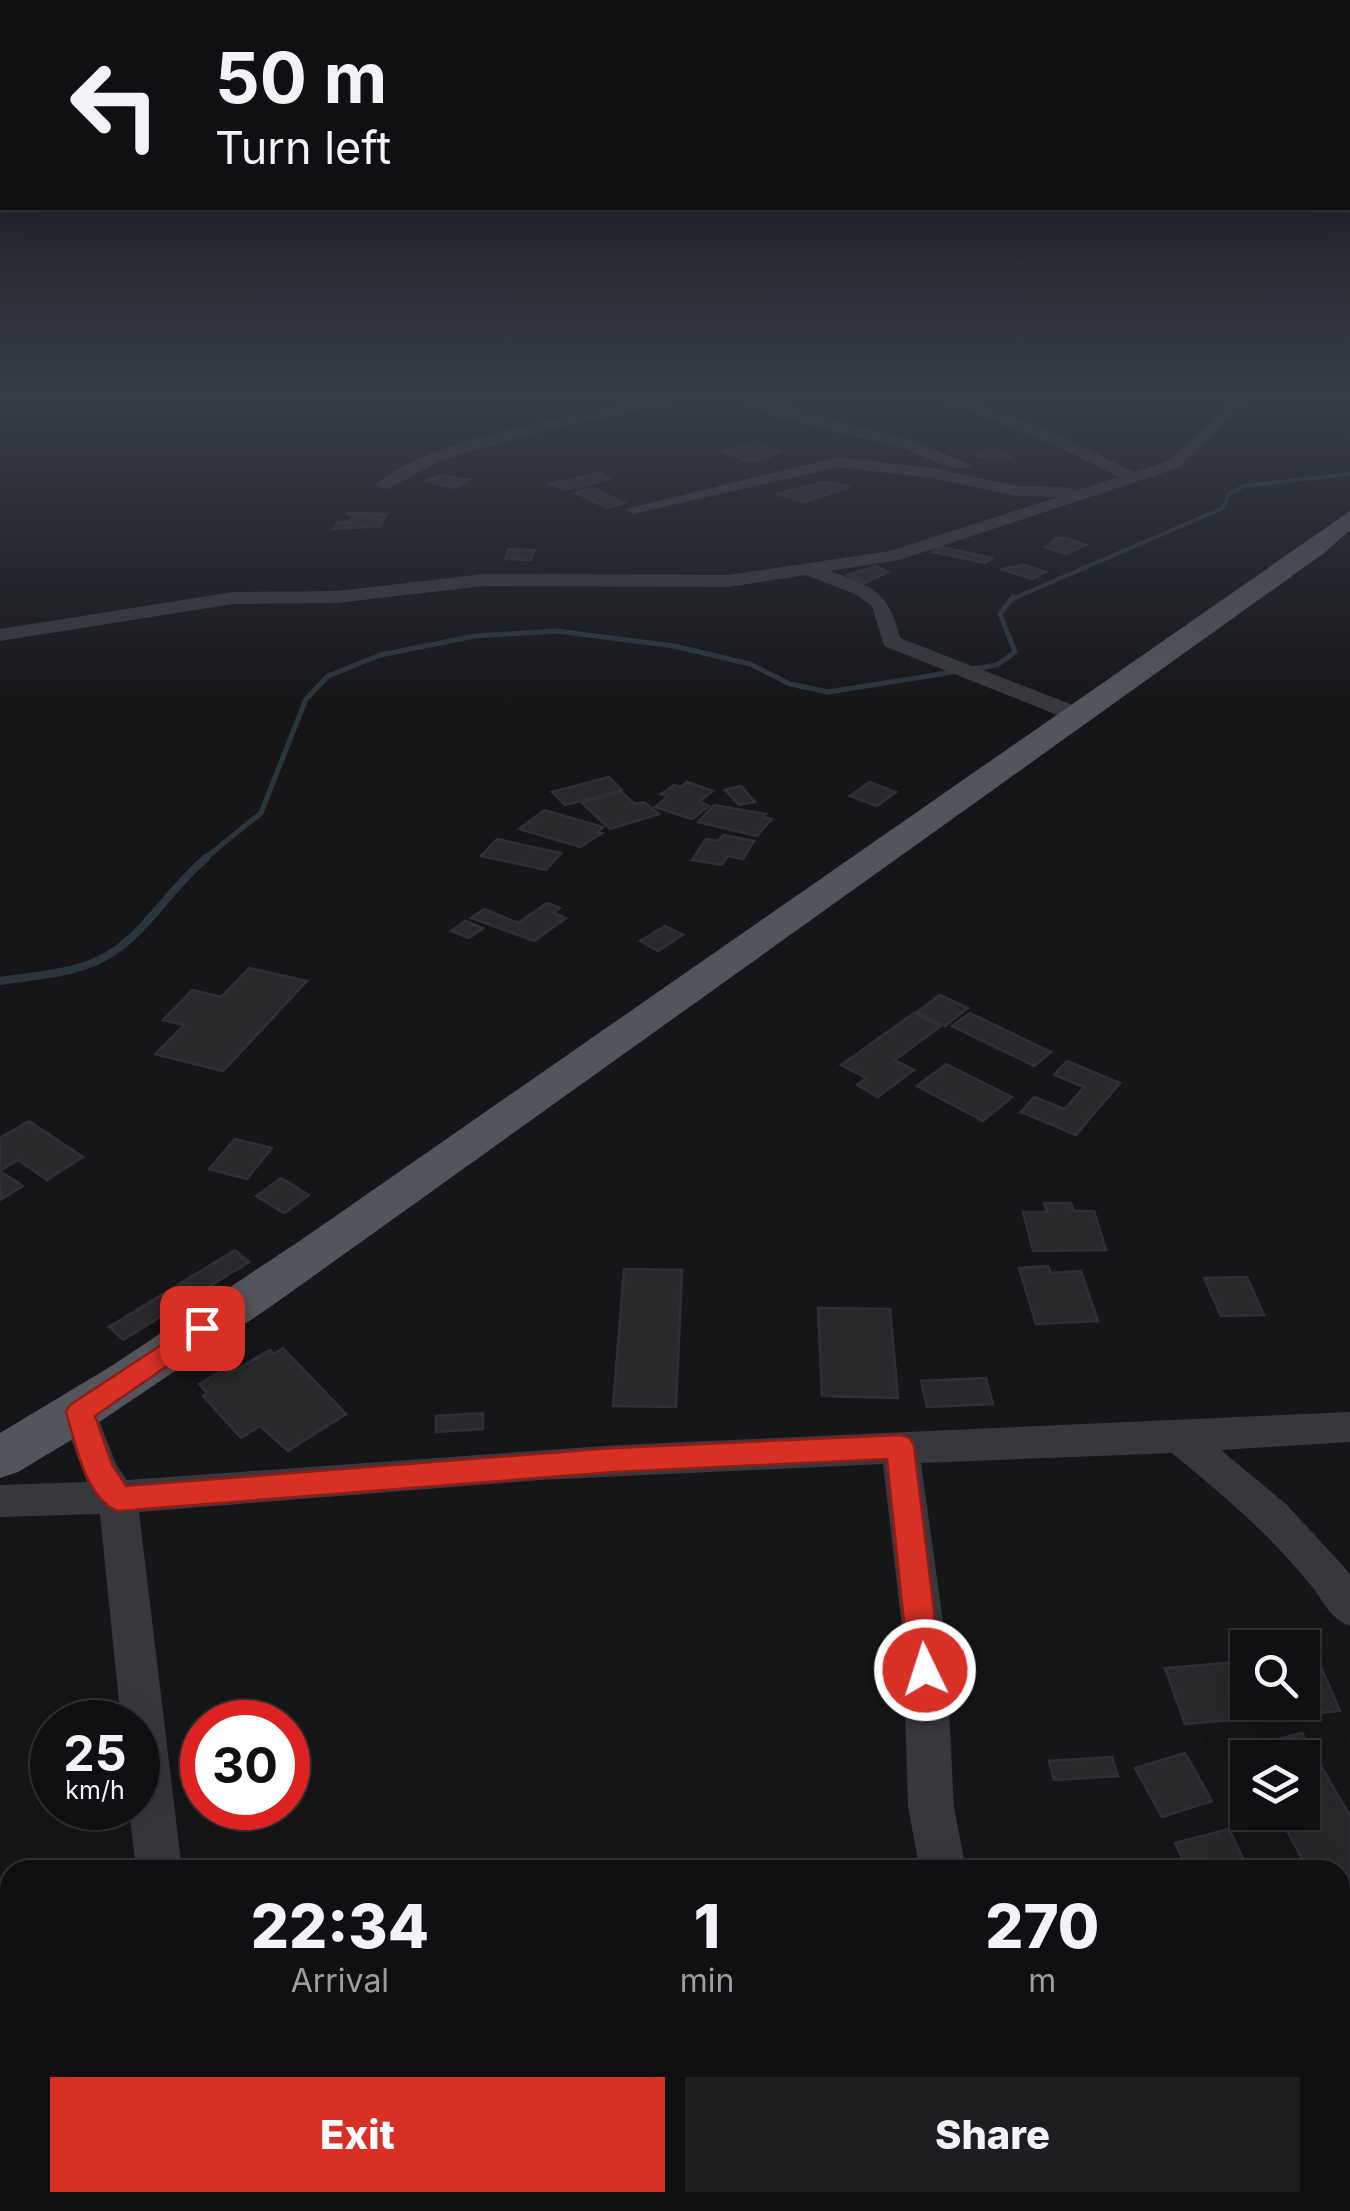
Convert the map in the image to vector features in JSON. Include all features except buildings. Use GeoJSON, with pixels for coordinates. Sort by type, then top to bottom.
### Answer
{"type":"FeatureCollection","features":[{"type":"Feature","properties":{"kind":"main road"},"geometry":{"type":"LineString","coordinates":[[0,1458],[80,1412],[332,1240],[1316,548],[1350,518]]}},
{"type":"Feature","properties":{"kind":"street"},"geometry":{"type":"LineString","coordinates":[[633,509],[667,501]]}},
{"type":"Feature","properties":{"kind":"street"},"geometry":{"type":"LineString","coordinates":[[0,635],[233,598],[338,597],[484,580],[546,584],[728,581],[893,556],[1063,502]]}},
{"type":"Feature","properties":{"kind":"street"},"geometry":{"type":"LineString","coordinates":[[810,570],[880,604],[891,642],[1078,715]]}},
{"type":"Feature","properties":{"kind":"street"},"geometry":{"type":"LineString","coordinates":[[80,1412],[99,1470],[118,1499],[158,1860]]}},
{"type":"Feature","properties":{"kind":"street"},"geometry":{"type":"LineString","coordinates":[[0,1501],[118,1499],[614,1460],[1180,1438],[1350,1426]]}},
{"type":"Feature","properties":{"kind":"street"},"geometry":{"type":"LineString","coordinates":[[1180,1438],[1286,1526],[1327,1572],[1350,1608]]}},
{"type":"Feature","properties":{"kind":"street"},"geometry":{"type":"LineString","coordinates":[[900,1446],[924,1636],[931,1807],[941,1860]]}},
{"type":"Feature","properties":{"kind":"waterway"},"geometry":{"type":"LineString","coordinates":[[1011,600],[1223,508],[1226,501]]}},
{"type":"Feature","properties":{"kind":"waterway"},"geometry":{"type":"LineString","coordinates":[[203,860],[261,813],[306,699],[328,676],[380,655],[475,636],[557,631],[674,646],[750,664],[790,684],[828,692],[997,665],[1015,652],[1000,614],[1011,600]]}},
{"type":"Feature","properties":{"kind":"waterway"},"geometry":{"type":"LineString","coordinates":[[0,981],[73,969],[113,952],[138,931],[206,858]]}},
{"type":"Feature","properties":{"kind":"route"},"geometry":{"type":"LineString","coordinates":[[202,1328],[80,1412],[99,1470],[118,1499],[614,1460],[900,1446],[925,1670]]}}]}
